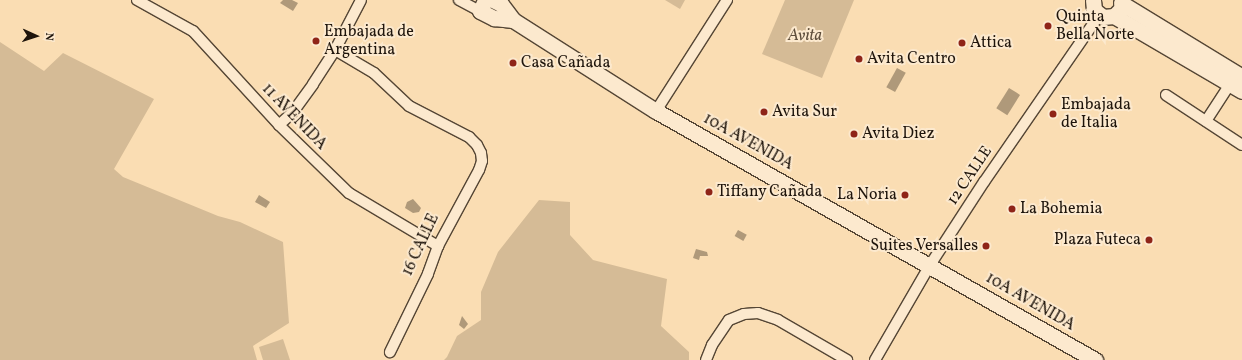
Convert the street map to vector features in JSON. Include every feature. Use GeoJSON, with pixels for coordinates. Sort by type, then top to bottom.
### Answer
{"type":"FeatureCollection","features":[{"type":"Feature","properties":{"kind":"street","name":"11 AVENIDA"},"geometry":{"type":"LineString","coordinates":[[137,0],[193,31],[279,125],[349,193],[438,246]]}},
{"type":"Feature","properties":{"kind":"street"},"geometry":{"type":"LineString","coordinates":[[279,125],[293,112],[335,50],[361,0]]}},
{"type":"Feature","properties":{"kind":"street","name":"10A AVENIDA"},"geometry":{"type":"LineString","coordinates":[[459,0],[483,5],[494,18],[513,20]]}},
{"type":"Feature","properties":{"kind":"street"},"geometry":{"type":"LineString","coordinates":[[656,111],[727,0]]}},
{"type":"Feature","properties":{"kind":"street"},"geometry":{"type":"LineString","coordinates":[[494,18],[501,1],[529,30]]}},
{"type":"Feature","properties":{"kind":"street","name":"10A AVENIDA"},"geometry":{"type":"LineString","coordinates":[[501,1],[513,20],[656,111],[930,265],[1095,360]]}},
{"type":"Feature","properties":{"kind":"street"},"geometry":{"type":"LineString","coordinates":[[1104,5],[1238,84],[1206,122]]}},
{"type":"Feature","properties":{"kind":"street","name":"12 CALLE"},"geometry":{"type":"LineString","coordinates":[[875,360],[930,265],[984,182],[1104,5]]}},
{"type":"Feature","properties":{"kind":"street","name":"16 CALLE"},"geometry":{"type":"LineString","coordinates":[[335,50],[374,73],[409,106],[469,138],[477,145],[481,153],[482,161],[479,170],[438,246],[428,274],[390,352]]}},
{"type":"Feature","properties":{"kind":"street"},"geometry":{"type":"LineString","coordinates":[[1166,95],[1242,145]]}},
{"type":"Feature","properties":{"kind":"street"},"geometry":{"type":"LineString","coordinates":[[706,360],[712,345],[729,320],[744,314],[758,313],[778,320],[847,360]]}},
{"type":"Feature","properties":{"kind":"green space"},"geometry":{"type":"Polygon","coordinates":[[[665,0],[685,0],[680,9],[665,0]]]}},
{"type":"Feature","properties":{"kind":"green space","name":"Avita"},"geometry":{"type":"Polygon","coordinates":[[[785,0],[854,0],[822,78],[762,54],[785,0]]]}},
{"type":"Feature","properties":{"kind":"green space"},"geometry":{"type":"Polygon","coordinates":[[[0,42],[44,71],[63,53],[154,99],[114,169],[123,177],[218,216],[240,222],[283,242],[289,323],[253,346],[257,360],[0,360],[0,42]]]}},
{"type":"Feature","properties":{"kind":"green space"},"geometry":{"type":"Polygon","coordinates":[[[539,200],[570,202],[570,235],[593,260],[667,279],[661,326],[689,352],[689,360],[444,360],[447,357],[457,336],[481,320],[481,292],[498,252],[539,200]]]}},
{"type":"Feature","properties":{"kind":"green space"},"geometry":{"type":"Polygon","coordinates":[[[283,339],[290,360],[263,360],[259,347],[283,339]]]}},
{"type":"Feature","properties":{"kind":"shaded area"},"geometry":{"type":"Polygon","coordinates":[[[283,0],[292,0],[298,3],[293,11],[280,3],[283,0]]]}},
{"type":"Feature","properties":{"kind":"shaded area"},"geometry":{"type":"Polygon","coordinates":[[[897,68],[906,73],[895,92],[886,87],[897,68]]]}},
{"type":"Feature","properties":{"kind":"shaded area"},"geometry":{"type":"Polygon","coordinates":[[[1009,88],[1020,95],[1007,115],[996,108],[1009,88]]]}},
{"type":"Feature","properties":{"kind":"shaded area"},"geometry":{"type":"Polygon","coordinates":[[[259,195],[270,202],[266,208],[255,202],[259,195]]]}},
{"type":"Feature","properties":{"kind":"shaded area"},"geometry":{"type":"Polygon","coordinates":[[[413,199],[421,208],[419,212],[413,213],[405,208],[407,202],[413,199]]]}},
{"type":"Feature","properties":{"kind":"shaded area"},"geometry":{"type":"Polygon","coordinates":[[[738,230],[747,235],[743,241],[735,236],[738,230]]]}},
{"type":"Feature","properties":{"kind":"shaded area"},"geometry":{"type":"Polygon","coordinates":[[[696,249],[707,252],[708,256],[700,256],[699,260],[693,258],[696,249]]]}},
{"type":"Feature","properties":{"kind":"shaded area"},"geometry":{"type":"Polygon","coordinates":[[[462,316],[468,324],[464,329],[459,325],[462,316]]]}},
{"type":"Feature","properties":{"kind":"place","name":"Quinta Bella Norte"},"geometry":{"type":"Point","coordinates":[1048,26]}},
{"type":"Feature","properties":{"kind":"place","name":"Embajada de Argentina"},"geometry":{"type":"Point","coordinates":[316,41]}},
{"type":"Feature","properties":{"kind":"place","name":"Attica"},"geometry":{"type":"Point","coordinates":[962,43]}},
{"type":"Feature","properties":{"kind":"place","name":"Avita Centro"},"geometry":{"type":"Point","coordinates":[859,59]}},
{"type":"Feature","properties":{"kind":"place","name":"Casa Cañada"},"geometry":{"type":"Point","coordinates":[513,63]}},
{"type":"Feature","properties":{"kind":"place","name":"Avita Sur"},"geometry":{"type":"Point","coordinates":[764,112]}},
{"type":"Feature","properties":{"kind":"place","name":"Embajada de Italia"},"geometry":{"type":"Point","coordinates":[1053,114]}},
{"type":"Feature","properties":{"kind":"place","name":"Avita Diez"},"geometry":{"type":"Point","coordinates":[854,134]}},
{"type":"Feature","properties":{"kind":"place","name":"Tiffany Cañada"},"geometry":{"type":"Point","coordinates":[709,192]}},
{"type":"Feature","properties":{"kind":"place","name":"La Noria"},"geometry":{"type":"Point","coordinates":[905,195]}},
{"type":"Feature","properties":{"kind":"place","name":"La Bohemia"},"geometry":{"type":"Point","coordinates":[1012,209]}},
{"type":"Feature","properties":{"kind":"place","name":"Plaza Futeca"},"geometry":{"type":"Point","coordinates":[1149,240]}},
{"type":"Feature","properties":{"kind":"place","name":"Suites Versalles"},"geometry":{"type":"Point","coordinates":[986,246]}}]}
